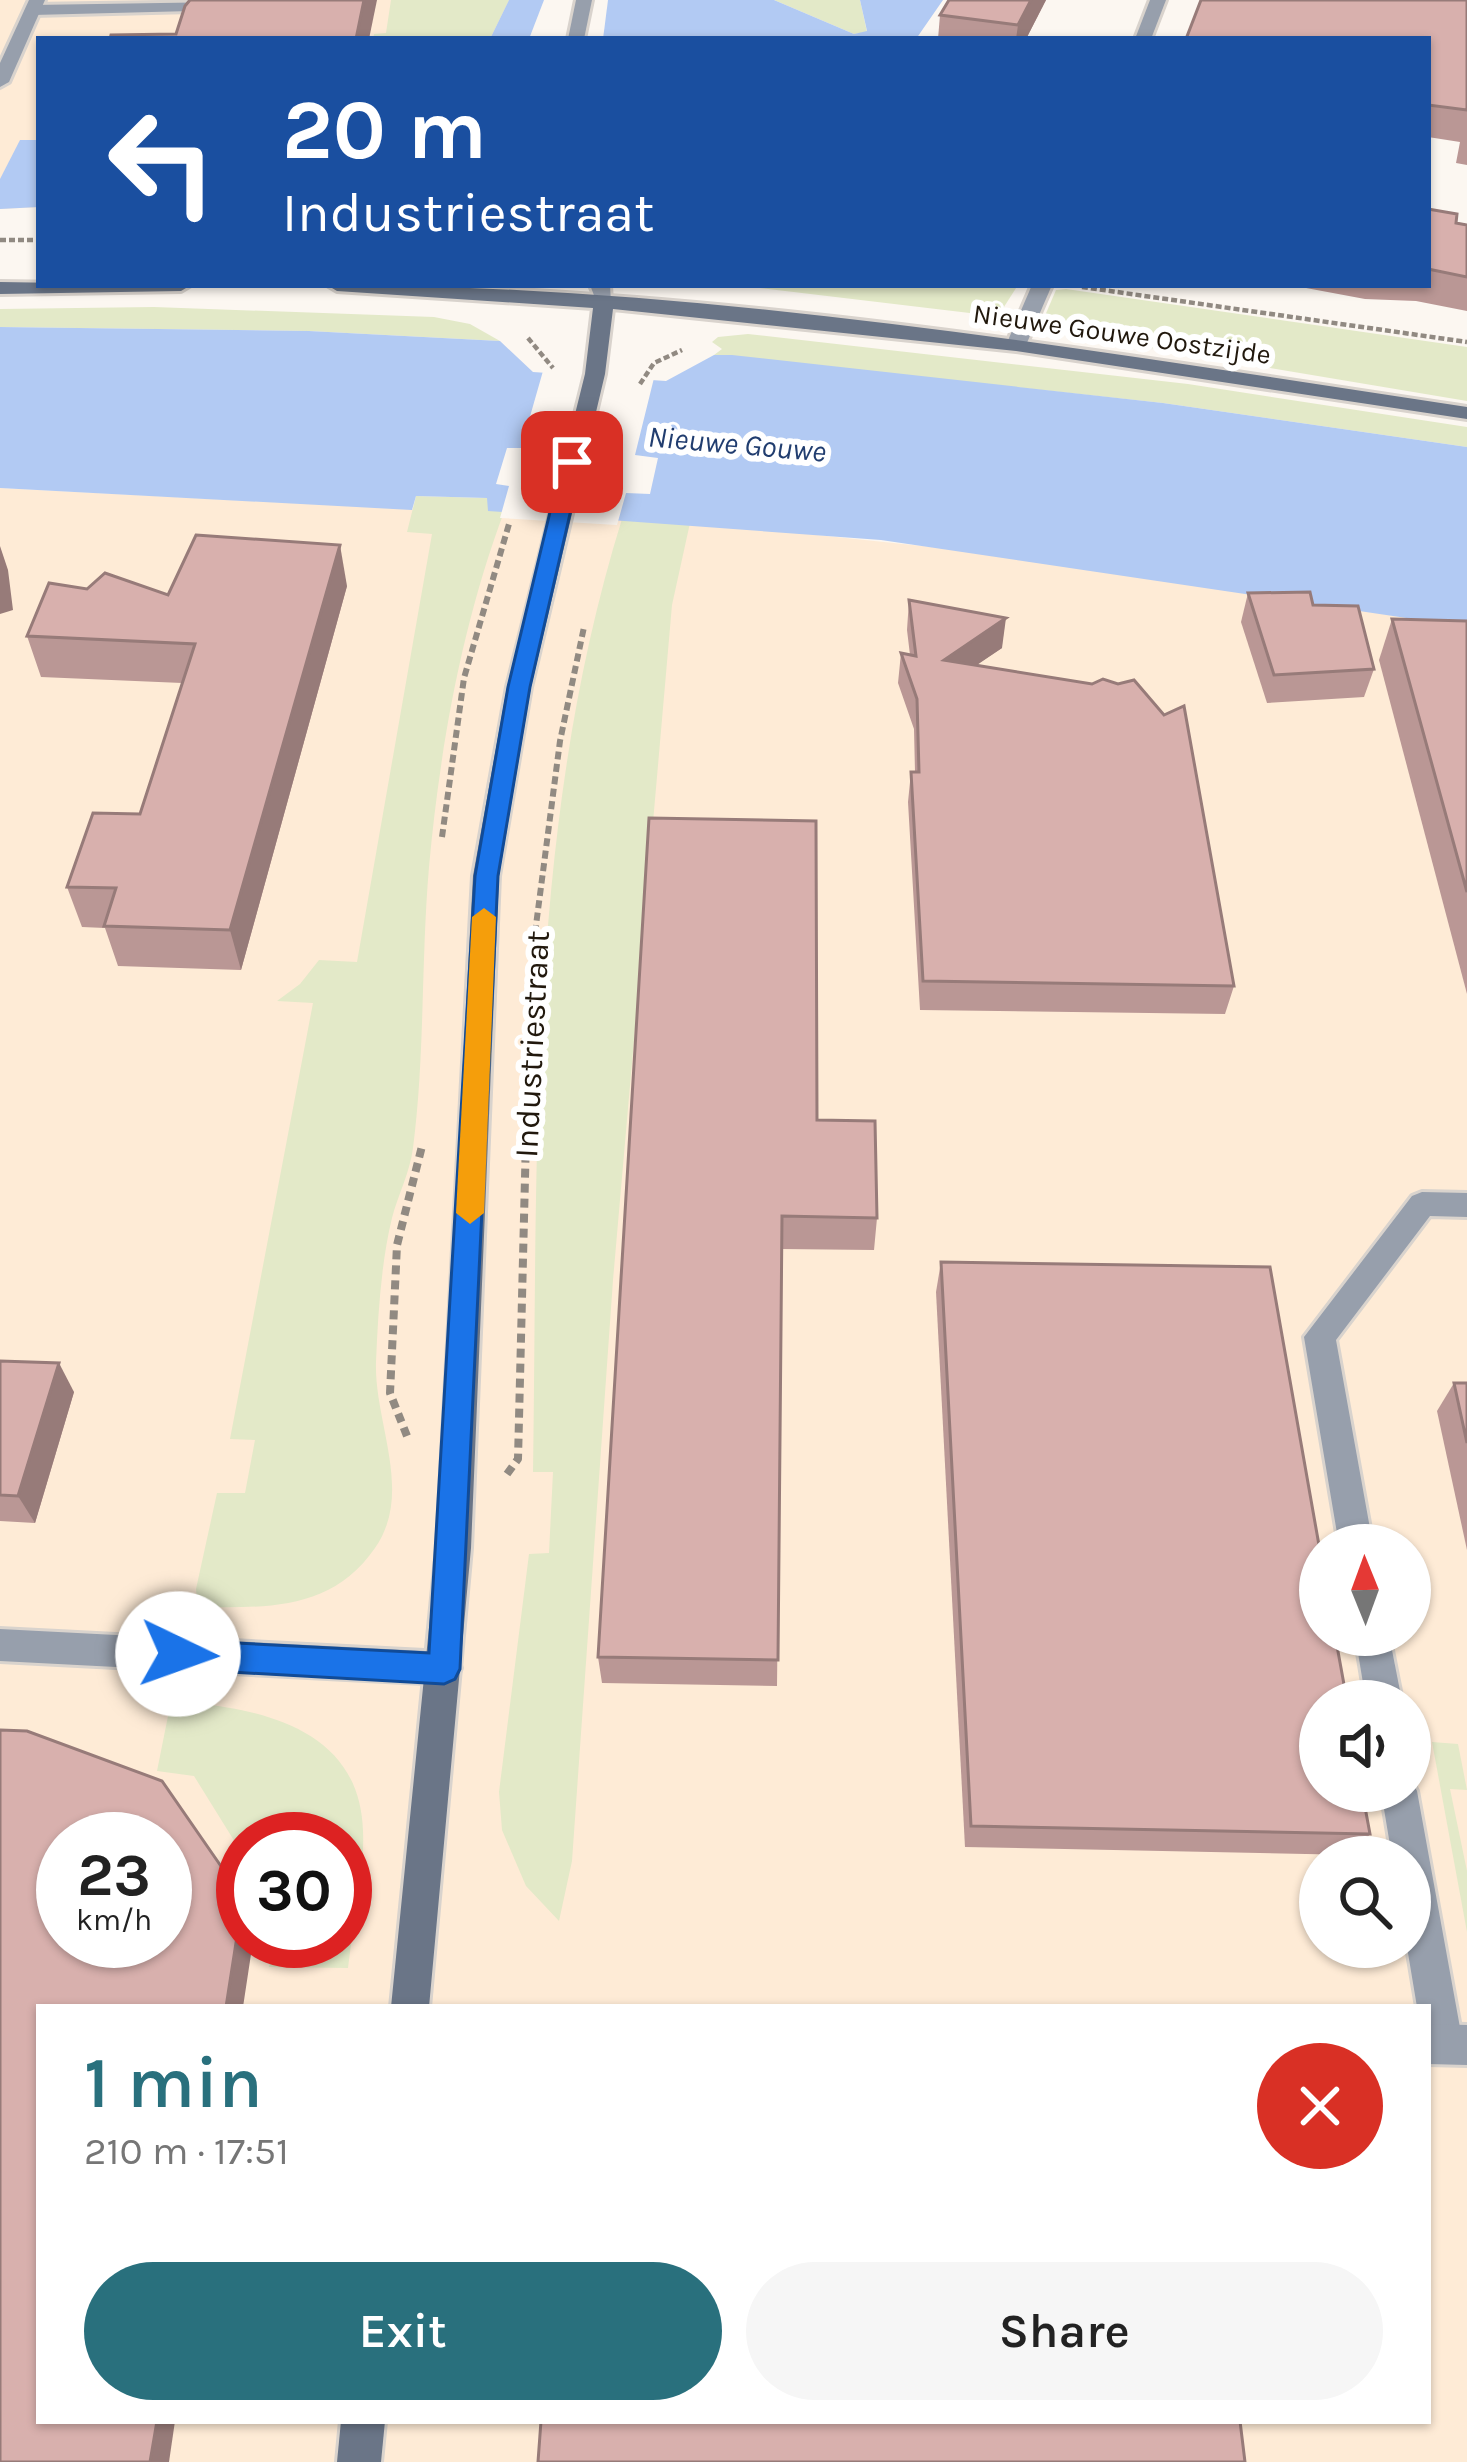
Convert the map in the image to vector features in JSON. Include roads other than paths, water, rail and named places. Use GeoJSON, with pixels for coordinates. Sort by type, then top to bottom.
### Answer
{"type":"FeatureCollection","features":[{"type":"Feature","properties":{"kind":"main road"},"geometry":{"type":"LineString","coordinates":[[0,288],[36,287]]}},
{"type":"Feature","properties":{"kind":"main road","name":"Nieuwe Gouwe Oostzijde"},"geometry":{"type":"LineString","coordinates":[[451,288],[602,292],[1016,345],[1467,413]]}},
{"type":"Feature","properties":{"kind":"main road","name":"Industriestraat"},"geometry":{"type":"LineString","coordinates":[[410,2004],[444,1669],[487,876],[519,687],[595,374],[602,292]]}},
{"type":"Feature","properties":{"kind":"main road"},"geometry":{"type":"LineString","coordinates":[[358,2462],[363,2424]]}},
{"type":"Feature","properties":{"kind":"street"},"geometry":{"type":"LineString","coordinates":[[577,36],[584,0]]}},
{"type":"Feature","properties":{"kind":"street"},"geometry":{"type":"LineString","coordinates":[[1144,36],[1158,0]]}},
{"type":"Feature","properties":{"kind":"street"},"geometry":{"type":"LineString","coordinates":[[0,82],[35,5],[194,15],[243,7]]}},
{"type":"Feature","properties":{"kind":"street"},"geometry":{"type":"LineString","coordinates":[[1016,345],[1041,288]]}},
{"type":"Feature","properties":{"kind":"street"},"geometry":{"type":"LineString","coordinates":[[1352,1524],[1320,1337],[1422,1204],[1467,1205]]}},
{"type":"Feature","properties":{"kind":"street"},"geometry":{"type":"LineString","coordinates":[[0,1645],[444,1669]]}},
{"type":"Feature","properties":{"kind":"street"},"geometry":{"type":"LineString","coordinates":[[1403,1812],[1446,2044]]}},
{"type":"Feature","properties":{"kind":"water"},"geometry":{"type":"Polygon","coordinates":[[[509,0],[774,0],[854,34],[867,31],[860,0],[943,0],[918,36],[491,36],[509,0]]]}},
{"type":"Feature","properties":{"kind":"water"},"geometry":{"type":"Polygon","coordinates":[[[20,140],[36,140],[36,207],[0,209],[0,179],[20,140]]]}},
{"type":"Feature","properties":{"kind":"water","name":"Nieuwe Gouwe"},"geometry":{"type":"Polygon","coordinates":[[[0,327],[309,331],[500,341],[533,372],[666,381],[714,355],[732,355],[1163,403],[1467,447],[1467,627],[881,540],[488,511],[487,498],[416,496],[412,510],[0,488],[0,327]]]}}]}
